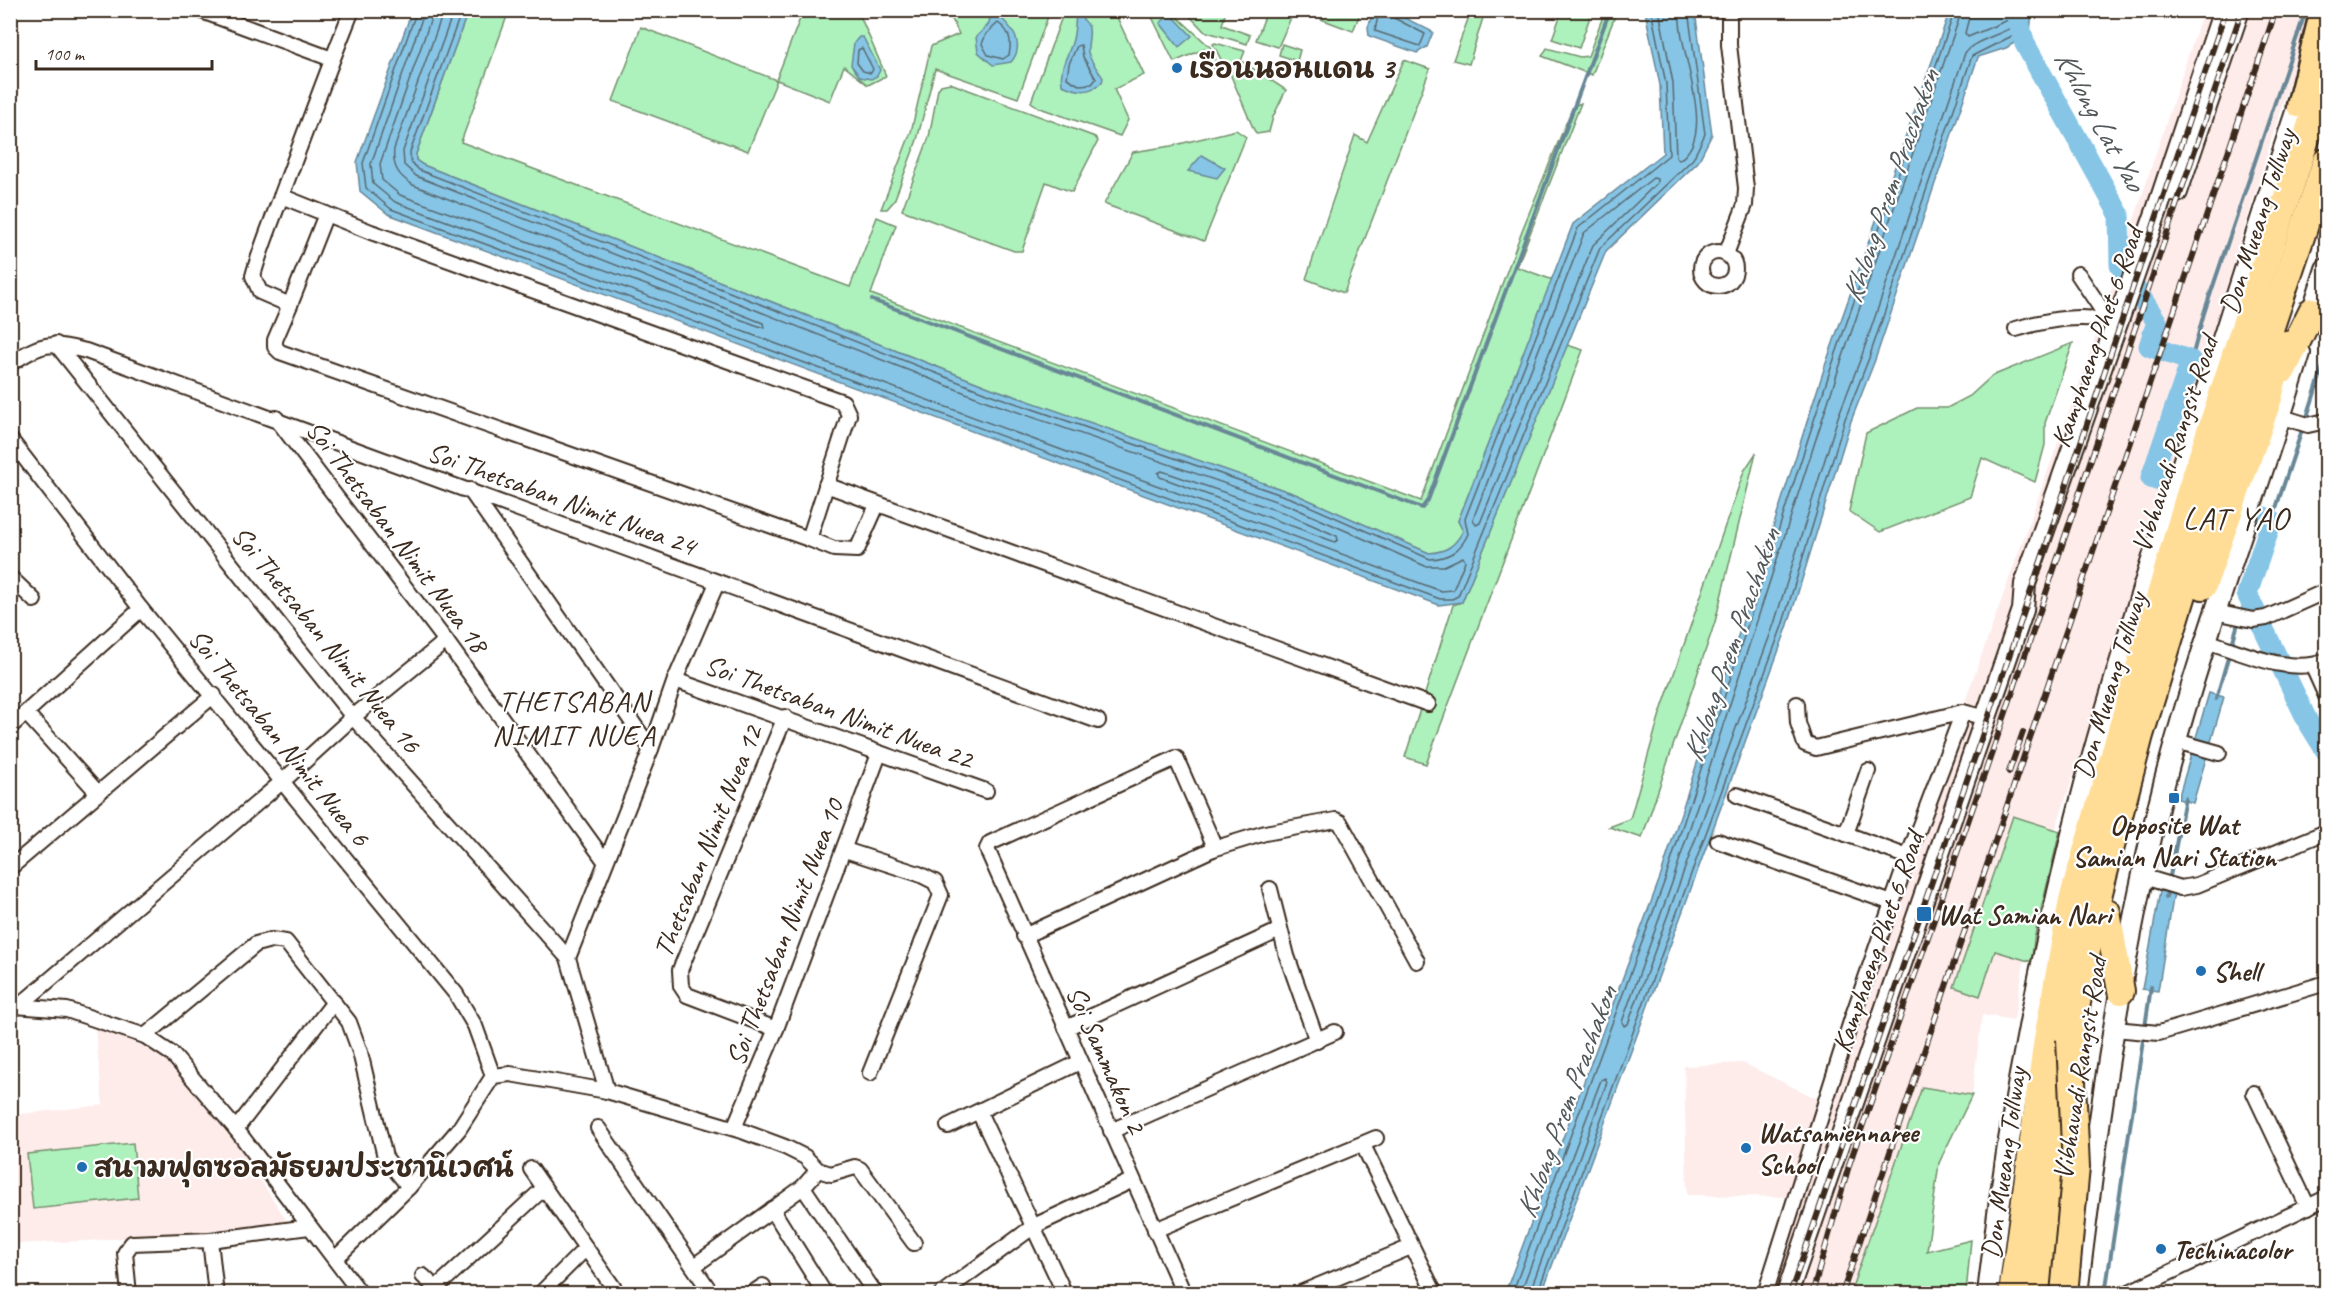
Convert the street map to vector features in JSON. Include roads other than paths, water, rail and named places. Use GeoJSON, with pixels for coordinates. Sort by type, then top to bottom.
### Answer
{"type":"FeatureCollection","features":[{"type":"Feature","properties":{"kind":"highway","name":"Vibhavadi Rangsit Road"},"geometry":{"type":"LineString","coordinates":[[2012,1293],[2047,1039],[2072,900],[2183,487],[2237,351],[2326,78]]}},
{"type":"Feature","properties":{"kind":"highway"},"geometry":{"type":"LineString","coordinates":[[2280,252],[2326,83]]}},
{"type":"Feature","properties":{"kind":"highway","name":"Don Mueang Tollway"},"geometry":{"type":"LineString","coordinates":[[2018,1293],[2052,1037],[2078,898],[2190,527],[2326,110]]}},
{"type":"Feature","properties":{"kind":"highway","name":"Don Mueang Tollway"},"geometry":{"type":"LineString","coordinates":[[2036,1293],[2070,1039],[2096,904],[2140,735],[2201,535],[2326,162]]}},
{"type":"Feature","properties":{"kind":"highway","name":"Vibhavadi Rangsit Road"},"geometry":{"type":"LineString","coordinates":[[2050,1293],[2082,1041],[2107,912],[2154,738],[2240,507],[2274,407],[2289,314],[2326,204]]}},
{"type":"Feature","properties":{"kind":"highway"},"geometry":{"type":"LineString","coordinates":[[2237,351],[2240,287]]}},
{"type":"Feature","properties":{"kind":"highway"},"geometry":{"type":"LineString","coordinates":[[2274,407],[2312,311]]}},
{"type":"Feature","properties":{"kind":"highway"},"geometry":{"type":"LineString","coordinates":[[2107,912],[2121,991]]}},
{"type":"Feature","properties":{"kind":"highway"},"geometry":{"type":"LineString","coordinates":[[2064,1293],[2076,1167],[2070,1039]]}},
{"type":"Feature","properties":{"kind":"main road","name":"Kamphaeng Phet 6 Road"},"geometry":{"type":"LineString","coordinates":[[2023,610],[2037,591],[2143,268],[2224,10]]}},
{"type":"Feature","properties":{"kind":"main road","name":"Kamphaeng Phet 6 Road"},"geometry":{"type":"LineString","coordinates":[[2143,268],[2240,10]]}},
{"type":"Feature","properties":{"kind":"main road"},"geometry":{"type":"LineString","coordinates":[[2298,106],[2322,10]]}},
{"type":"Feature","properties":{"kind":"main road","name":"Vibhavadi Rangsit Road"},"geometry":{"type":"LineString","coordinates":[[1988,1293],[2006,1162],[2062,879],[2086,782],[2183,487],[2240,287],[2326,24]]}},
{"type":"Feature","properties":{"kind":"main road"},"geometry":{"type":"LineString","coordinates":[[2312,311],[2326,269]]}},
{"type":"Feature","properties":{"kind":"main road","name":"Kamphaeng Phet 6 Road"},"geometry":{"type":"LineString","coordinates":[[1787,1293],[2023,610],[2025,584],[2114,323],[2132,302]]}},
{"type":"Feature","properties":{"kind":"main road","name":"Vibhavadi Rangsit Road"},"geometry":{"type":"LineString","coordinates":[[2077,1293],[2124,1030],[2121,991],[2152,880],[2181,743],[2206,641],[2224,614],[2240,507]]}},
{"type":"Feature","properties":{"kind":"street"},"geometry":{"type":"LineString","coordinates":[[199,10],[332,59]]}},
{"type":"Feature","properties":{"kind":"street"},"geometry":{"type":"LineString","coordinates":[[290,305],[260,292],[253,276],[352,10]]}},
{"type":"Feature","properties":{"kind":"street"},"geometry":{"type":"LineString","coordinates":[[1726,254],[1745,205],[1746,188],[1729,45],[1729,10]]}},
{"type":"Feature","properties":{"kind":"street"},"geometry":{"type":"LineString","coordinates":[[282,196],[843,402],[849,415],[809,539]]}},
{"type":"Feature","properties":{"kind":"street"},"geometry":{"type":"LineString","coordinates":[[326,214],[274,340],[275,347],[280,352],[834,549],[857,550],[877,505]]}},
{"type":"Feature","properties":{"kind":"street"},"geometry":{"type":"LineString","coordinates":[[2078,274],[2114,323]]}},
{"type":"Feature","properties":{"kind":"street"},"geometry":{"type":"LineString","coordinates":[[2016,329],[2049,321],[2114,323]]}},
{"type":"Feature","properties":{"kind":"street","name":"Soi Thetsaban Nimit Nuea 24"},"geometry":{"type":"LineString","coordinates":[[10,364],[35,347],[56,344],[86,351],[276,418],[717,583],[1098,721]]}},
{"type":"Feature","properties":{"kind":"street","name":"Soi Thetsaban Nimit Nuea 16"},"geometry":{"type":"LineString","coordinates":[[56,344],[353,717],[568,958]]}},
{"type":"Feature","properties":{"kind":"street"},"geometry":{"type":"LineString","coordinates":[[2274,407],[2308,425],[2326,421]]}},
{"type":"Feature","properties":{"kind":"street","name":"Soi Thetsaban Nimit Nuea 18"},"geometry":{"type":"LineString","coordinates":[[276,418],[446,640],[605,861]]}},
{"type":"Feature","properties":{"kind":"street","name":"Soi Thetsaban Nimit Nuea 6"},"geometry":{"type":"LineString","coordinates":[[10,439],[141,609],[214,695],[456,994],[475,1026],[493,1076]]}},
{"type":"Feature","properties":{"kind":"street"},"geometry":{"type":"LineString","coordinates":[[826,485],[1428,704]]}},
{"type":"Feature","properties":{"kind":"street"},"geometry":{"type":"LineString","coordinates":[[470,490],[651,749]]}},
{"type":"Feature","properties":{"kind":"street"},"geometry":{"type":"LineString","coordinates":[[10,577],[34,600]]}},
{"type":"Feature","properties":{"kind":"street"},"geometry":{"type":"LineString","coordinates":[[607,1091],[568,958],[651,749],[675,680],[717,583]]}},
{"type":"Feature","properties":{"kind":"street"},"geometry":{"type":"LineString","coordinates":[[2224,614],[2253,620],[2266,618],[2326,591]]}},
{"type":"Feature","properties":{"kind":"street"},"geometry":{"type":"LineString","coordinates":[[10,727],[141,609]]}},
{"type":"Feature","properties":{"kind":"street"},"geometry":{"type":"LineString","coordinates":[[15,1006],[283,781],[353,717],[446,640]]}},
{"type":"Feature","properties":{"kind":"street"},"geometry":{"type":"LineString","coordinates":[[2206,641],[2284,664],[2313,667],[2326,661]]}},
{"type":"Feature","properties":{"kind":"street"},"geometry":{"type":"LineString","coordinates":[[2313,667],[2326,696]]}},
{"type":"Feature","properties":{"kind":"street","name":"Soi Thetsaban Nimit Nuea 22"},"geometry":{"type":"LineString","coordinates":[[675,680],[785,717],[879,754],[986,791]]}},
{"type":"Feature","properties":{"kind":"street"},"geometry":{"type":"LineString","coordinates":[[10,868],[214,695]]}},
{"type":"Feature","properties":{"kind":"street"},"geometry":{"type":"LineString","coordinates":[[1797,704],[1801,736],[1805,744],[1816,748],[1963,712],[1986,717]]}},
{"type":"Feature","properties":{"kind":"street"},"geometry":{"type":"LineString","coordinates":[[1765,1293],[1892,903],[1963,712]]}},
{"type":"Feature","properties":{"kind":"street"},"geometry":{"type":"LineString","coordinates":[[26,713],[98,793]]}},
{"type":"Feature","properties":{"kind":"street","name":"Thetsaban Nimit Nuea 12"},"geometry":{"type":"LineString","coordinates":[[776,1029],[687,996],[680,979],[680,970],[785,717]]}},
{"type":"Feature","properties":{"kind":"street"},"geometry":{"type":"LineString","coordinates":[[2181,743],[2216,752]]}},
{"type":"Feature","properties":{"kind":"street","name":"Soi Thetsaban Nimit Nuea 10"},"geometry":{"type":"LineString","coordinates":[[734,1128],[776,1029],[879,754]]}},
{"type":"Feature","properties":{"kind":"street","name":"Soi Sammakon 2"},"geometry":{"type":"LineString","coordinates":[[1184,1293],[987,852],[987,845],[1176,758],[1214,845],[1213,849]]}},
{"type":"Feature","properties":{"kind":"street"},"geometry":{"type":"LineString","coordinates":[[1846,834],[1868,771]]}},
{"type":"Feature","properties":{"kind":"street"},"geometry":{"type":"LineString","coordinates":[[1737,795],[1908,857]]}},
{"type":"Feature","properties":{"kind":"street"},"geometry":{"type":"LineString","coordinates":[[1024,936],[1213,849],[1265,833],[1336,820],[1417,961]]}},
{"type":"Feature","properties":{"kind":"street"},"geometry":{"type":"LineString","coordinates":[[2152,880],[2178,888],[2197,885],[2326,832]]}},
{"type":"Feature","properties":{"kind":"street"},"geometry":{"type":"LineString","coordinates":[[1718,841],[1892,903]]}},
{"type":"Feature","properties":{"kind":"street"},"geometry":{"type":"LineString","coordinates":[[844,850],[919,874],[935,882],[940,895],[870,1073]]}},
{"type":"Feature","properties":{"kind":"street"},"geometry":{"type":"LineString","coordinates":[[1270,889],[1280,930],[1317,1041]]}},
{"type":"Feature","properties":{"kind":"street"},"geometry":{"type":"LineString","coordinates":[[1066,1028],[1280,930]]}},
{"type":"Feature","properties":{"kind":"street"},"geometry":{"type":"LineString","coordinates":[[145,1036],[256,944],[271,940],[286,942],[334,1002],[355,1034],[385,1157],[409,1186]]}},
{"type":"Feature","properties":{"kind":"street"},"geometry":{"type":"LineString","coordinates":[[2124,1030],[2151,1034],[2326,983]]}},
{"type":"Feature","properties":{"kind":"street"},"geometry":{"type":"LineString","coordinates":[[236,1129],[334,1002]]}},
{"type":"Feature","properties":{"kind":"street"},"geometry":{"type":"LineString","coordinates":[[15,1006],[67,1010],[145,1036],[172,1054],[236,1129],[361,1293]]}},
{"type":"Feature","properties":{"kind":"street"},"geometry":{"type":"LineString","coordinates":[[1111,1131],[1335,1032]]}},
{"type":"Feature","properties":{"kind":"street"},"geometry":{"type":"LineString","coordinates":[[948,1126],[1080,1062]]}},
{"type":"Feature","properties":{"kind":"street"},"geometry":{"type":"LineString","coordinates":[[336,1258],[409,1186],[459,1129],[493,1076],[510,1074],[607,1091],[734,1128],[805,1157],[818,1170],[831,1174],[855,1167],[860,1169],[914,1243]]}},
{"type":"Feature","properties":{"kind":"street"},"geometry":{"type":"LineString","coordinates":[[2253,1093],[2308,1207]]}},
{"type":"Feature","properties":{"kind":"street"},"geometry":{"type":"LineString","coordinates":[[979,1112],[1065,1293]]}},
{"type":"Feature","properties":{"kind":"street"},"geometry":{"type":"LineString","coordinates":[[598,1128],[712,1293]]}},
{"type":"Feature","properties":{"kind":"street"},"geometry":{"type":"LineString","coordinates":[[1155,1230],[1376,1138]]}},
{"type":"Feature","properties":{"kind":"street"},"geometry":{"type":"LineString","coordinates":[[1362,1145],[1435,1293]]}},
{"type":"Feature","properties":{"kind":"street"},"geometry":{"type":"LineString","coordinates":[[531,1169],[618,1293]]}},
{"type":"Feature","properties":{"kind":"street"},"geometry":{"type":"LineString","coordinates":[[694,1266],[803,1187],[818,1170]]}},
{"type":"Feature","properties":{"kind":"street"},"geometry":{"type":"LineString","coordinates":[[940,1293],[1034,1226],[1133,1180]]}},
{"type":"Feature","properties":{"kind":"street"},"geometry":{"type":"LineString","coordinates":[[803,1187],[873,1290]]}},
{"type":"Feature","properties":{"kind":"street"},"geometry":{"type":"LineString","coordinates":[[423,1275],[439,1291],[544,1188]]}},
{"type":"Feature","properties":{"kind":"street"},"geometry":{"type":"LineString","coordinates":[[2125,1293],[2326,1198]]}},
{"type":"Feature","properties":{"kind":"street"},"geometry":{"type":"LineString","coordinates":[[772,1209],[825,1293]]}},
{"type":"Feature","properties":{"kind":"street"},"geometry":{"type":"LineString","coordinates":[[129,1293],[125,1253],[132,1243],[210,1240],[309,1227]]}},
{"type":"Feature","properties":{"kind":"street"},"geometry":{"type":"LineString","coordinates":[[210,1240],[216,1293]]}},
{"type":"Feature","properties":{"kind":"street"},"geometry":{"type":"LineString","coordinates":[[1298,1293],[1313,1291],[1411,1247]]}},
{"type":"Feature","properties":{"kind":"street"},"geometry":{"type":"LineString","coordinates":[[540,1293],[586,1248]]}},
{"type":"Feature","properties":{"kind":"street"},"geometry":{"type":"LineString","coordinates":[[2077,1293],[2083,1293]]}},
{"type":"Feature","properties":{"kind":"water","name":"Khlong Prem Prachakon"},"geometry":{"type":"Polygon","coordinates":[[[1950,10],[2032,11],[2030,33],[2006,48],[1978,57],[1875,360],[1851,421],[1787,628],[1542,1293],[1505,1293],[1660,878],[1825,366],[1950,10]]]}},
{"type":"Feature","properties":{"kind":"water"},"geometry":{"type":"Polygon","coordinates":[[[412,11],[468,11],[416,154],[416,160],[423,165],[991,388],[1295,494],[1429,553],[1449,547],[1457,541],[1463,531],[1458,521],[1573,224],[1663,153],[1660,85],[1645,11],[1695,11],[1712,134],[1698,162],[1606,251],[1462,602],[1439,605],[388,214],[360,191],[357,162],[412,11]]]}},
{"type":"Feature","properties":{"kind":"water"},"geometry":{"type":"Polygon","coordinates":[[[980,11],[998,11],[997,15],[1012,30],[1017,49],[1011,62],[993,65],[978,52],[976,37],[988,25],[990,19],[980,11]]]}},
{"type":"Feature","properties":{"kind":"water"},"geometry":{"type":"Polygon","coordinates":[[[1374,11],[1391,11],[1433,32],[1427,47],[1417,53],[1369,36],[1368,27],[1374,11]]]}},
{"type":"Feature","properties":{"kind":"water"},"geometry":{"type":"Polygon","coordinates":[[[1076,14],[1089,27],[1088,52],[1103,78],[1097,86],[1088,90],[1078,90],[1062,85],[1061,79],[1073,40],[1076,14]]]}},
{"type":"Feature","properties":{"kind":"water"},"geometry":{"type":"Polygon","coordinates":[[[1171,14],[1192,36],[1179,47],[1160,23],[1171,14]]]}},
{"type":"Feature","properties":{"kind":"water"},"geometry":{"type":"Polygon","coordinates":[[[859,37],[863,37],[880,70],[877,76],[871,79],[860,77],[851,65],[854,43],[859,37]]]}},
{"type":"Feature","properties":{"kind":"water"},"geometry":{"type":"Polygon","coordinates":[[[1202,155],[1225,168],[1217,178],[1188,171],[1202,155]]]}},
{"type":"Feature","properties":{"kind":"water"},"geometry":{"type":"Polygon","coordinates":[[[2209,693],[2224,697],[2193,803],[2178,799],[2209,693]]]}},
{"type":"Feature","properties":{"kind":"water"},"geometry":{"type":"Polygon","coordinates":[[[2160,891],[2174,892],[2158,991],[2142,989],[2160,891]]]}},
{"type":"Feature","properties":{"kind":"waterway"},"geometry":{"type":"LineString","coordinates":[[872,300],[1422,508],[1428,500],[1610,10]]}},
{"type":"Feature","properties":{"kind":"waterway","name":"Khlong Lat Yao"},"geometry":{"type":"LineString","coordinates":[[2015,10],[2025,44],[2119,214],[2120,265],[2157,322],[2149,346],[2191,361],[2151,478],[2192,492]]}},
{"type":"Feature","properties":{"kind":"waterway"},"geometry":{"type":"LineString","coordinates":[[2191,361],[2204,313],[2306,10]]}},
{"type":"Feature","properties":{"kind":"waterway"},"geometry":{"type":"LineString","coordinates":[[2306,420],[2326,358]]}},
{"type":"Feature","properties":{"kind":"waterway"},"geometry":{"type":"LineString","coordinates":[[2272,520],[2303,427]]}},
{"type":"Feature","properties":{"kind":"waterway","name":"Khlong Lat Yao"},"geometry":{"type":"LineString","coordinates":[[2233,506],[2272,520],[2247,594],[2308,722],[2326,751]]}},
{"type":"Feature","properties":{"kind":"waterway"},"geometry":{"type":"LineString","coordinates":[[2242,613],[2247,594]]}},
{"type":"Feature","properties":{"kind":"waterway"},"geometry":{"type":"LineString","coordinates":[[2216,699],[2239,620]]}},
{"type":"Feature","properties":{"kind":"waterway"},"geometry":{"type":"LineString","coordinates":[[2166,897],[2185,798]]}},
{"type":"Feature","properties":{"kind":"waterway"},"geometry":{"type":"LineString","coordinates":[[2105,1294],[2151,987]]}},
{"type":"Feature","properties":{"kind":"railway"},"geometry":{"type":"LineString","coordinates":[[1790,1294],[1992,707],[2226,10]]}},
{"type":"Feature","properties":{"kind":"railway"},"geometry":{"type":"LineString","coordinates":[[1812,1294],[1850,1162],[2006,712],[2242,10]]}},
{"type":"Feature","properties":{"kind":"railway"},"geometry":{"type":"LineString","coordinates":[[1842,1294],[2276,10]]}},
{"type":"Feature","properties":{"kind":"railway"},"geometry":{"type":"LineString","coordinates":[[2009,772],[2023,732]]}},
{"type":"Feature","properties":{"kind":"place","name":"เรือนนอนแดน 3"},"geometry":{"type":"Point","coordinates":[1177,68]}},
{"type":"Feature","properties":{"kind":"place","name":"Opposite Wat Samian Nari Station"},"geometry":{"type":"Point","coordinates":[2174,798]}},
{"type":"Feature","properties":{"kind":"place","name":"Wat Samian Nari"},"geometry":{"type":"Point","coordinates":[1924,914]}},
{"type":"Feature","properties":{"kind":"place","name":"Shell"},"geometry":{"type":"Point","coordinates":[2201,971]}},
{"type":"Feature","properties":{"kind":"place","name":"Watsamiennaree School"},"geometry":{"type":"Point","coordinates":[1746,1148]}},
{"type":"Feature","properties":{"kind":"place","name":"สนามฟุตซอลมัธยมประชานิเวศน์"},"geometry":{"type":"Point","coordinates":[82,1167]}},
{"type":"Feature","properties":{"kind":"place","name":"Techinacolor"},"geometry":{"type":"Point","coordinates":[2161,1249]}},
{"type":"Feature","properties":{"kind":"district","name":"LAT YAO"},"geometry":{"type":"Point","coordinates":[2236,518]}},
{"type":"Feature","properties":{"kind":"district","name":"THETSABAN NIMIT NUEA"},"geometry":{"type":"Point","coordinates":[574,718]}}]}
